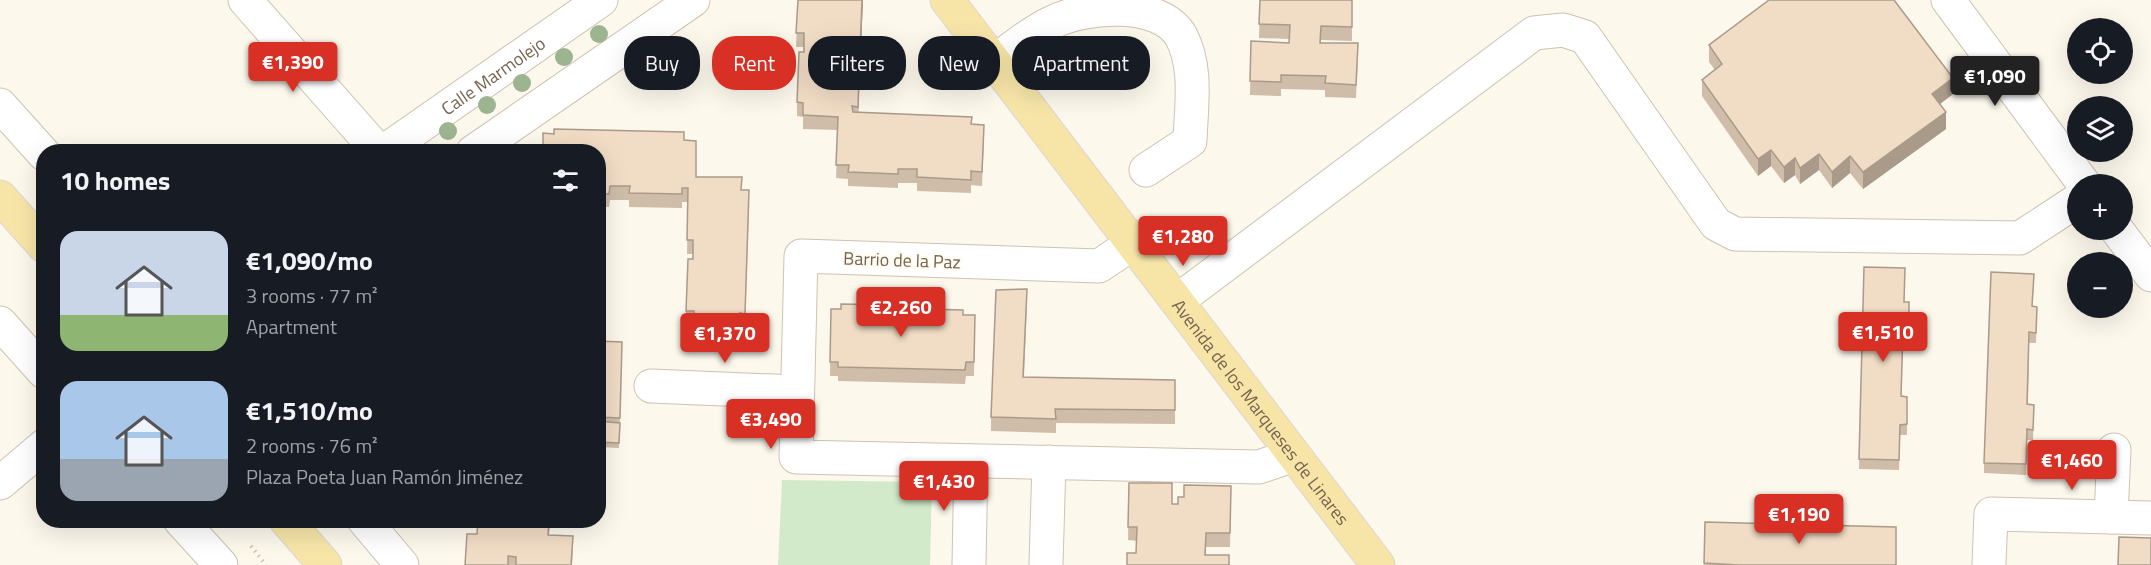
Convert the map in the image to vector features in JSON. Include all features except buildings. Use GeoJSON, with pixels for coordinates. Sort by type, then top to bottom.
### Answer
{"type":"FeatureCollection","features":[{"type":"Feature","properties":{"kind":"main road","name":"Avenida de los Marqueses de Linares"},"geometry":{"type":"LineString","coordinates":[[947,0],[974,36]]}},
{"type":"Feature","properties":{"kind":"main road","name":"Avenida de los Marqueses de Linares"},"geometry":{"type":"LineString","coordinates":[[1000,70],[1378,565]]}},
{"type":"Feature","properties":{"kind":"main road"},"geometry":{"type":"LineString","coordinates":[[0,197],[36,237]]}},
{"type":"Feature","properties":{"kind":"main road"},"geometry":{"type":"LineString","coordinates":[[293,528],[325,565]]}},
{"type":"Feature","properties":{"kind":"street"},"geometry":{"type":"LineString","coordinates":[[245,0],[374,144]]}},
{"type":"Feature","properties":{"kind":"street","name":"Calle Marmolejo"},"geometry":{"type":"LineString","coordinates":[[393,144],[601,0]]}},
{"type":"Feature","properties":{"kind":"street"},"geometry":{"type":"LineString","coordinates":[[485,144],[693,0]]}},
{"type":"Feature","properties":{"kind":"street"},"geometry":{"type":"LineString","coordinates":[[1948,0],[2077,174]]}},
{"type":"Feature","properties":{"kind":"street"},"geometry":{"type":"LineString","coordinates":[[1000,58],[1042,28],[1070,15],[1123,8],[1150,11],[1167,19],[1181,35],[1190,64],[1192,100],[1190,141],[1146,170]]}},
{"type":"Feature","properties":{"kind":"street"},"geometry":{"type":"LineString","coordinates":[[1177,302],[1534,33],[1563,30],[1585,37],[1716,224],[1735,234],[2020,238],[2067,207]]}},
{"type":"Feature","properties":{"kind":"street"},"geometry":{"type":"LineString","coordinates":[[0,105],[36,145]]}},
{"type":"Feature","properties":{"kind":"street"},"geometry":{"type":"LineString","coordinates":[[2125,240],[2151,275]]}},
{"type":"Feature","properties":{"kind":"street","name":"Barrio de la Paz"},"geometry":{"type":"LineString","coordinates":[[1132,244],[1099,266],[801,256],[796,457],[1259,467],[1294,454]]}},
{"type":"Feature","properties":{"kind":"street"},"geometry":{"type":"LineString","coordinates":[[0,323],[36,363]]}},
{"type":"Feature","properties":{"kind":"street"},"geometry":{"type":"LineString","coordinates":[[651,386],[797,392]]}},
{"type":"Feature","properties":{"kind":"street"},"geometry":{"type":"LineString","coordinates":[[2110,517],[2114,450]]}},
{"type":"Feature","properties":{"kind":"street"},"geometry":{"type":"LineString","coordinates":[[1,481],[36,453]]}},
{"type":"Feature","properties":{"kind":"street"},"geometry":{"type":"LineString","coordinates":[[969,565],[971,461]]}},
{"type":"Feature","properties":{"kind":"street"},"geometry":{"type":"LineString","coordinates":[[1046,565],[1048,462]]}},
{"type":"Feature","properties":{"kind":"street"},"geometry":{"type":"LineString","coordinates":[[1989,564],[1991,514],[2151,518]]}},
{"type":"Feature","properties":{"kind":"street"},"geometry":{"type":"LineString","coordinates":[[187,528],[221,565]]}},
{"type":"Feature","properties":{"kind":"street"},"geometry":{"type":"LineString","coordinates":[[371,528],[402,565]]}},
{"type":"Feature","properties":{"kind":"green space"},"geometry":{"type":"Polygon","coordinates":[[[782,480],[932,482],[930,565],[778,565],[782,480]]]}}]}
